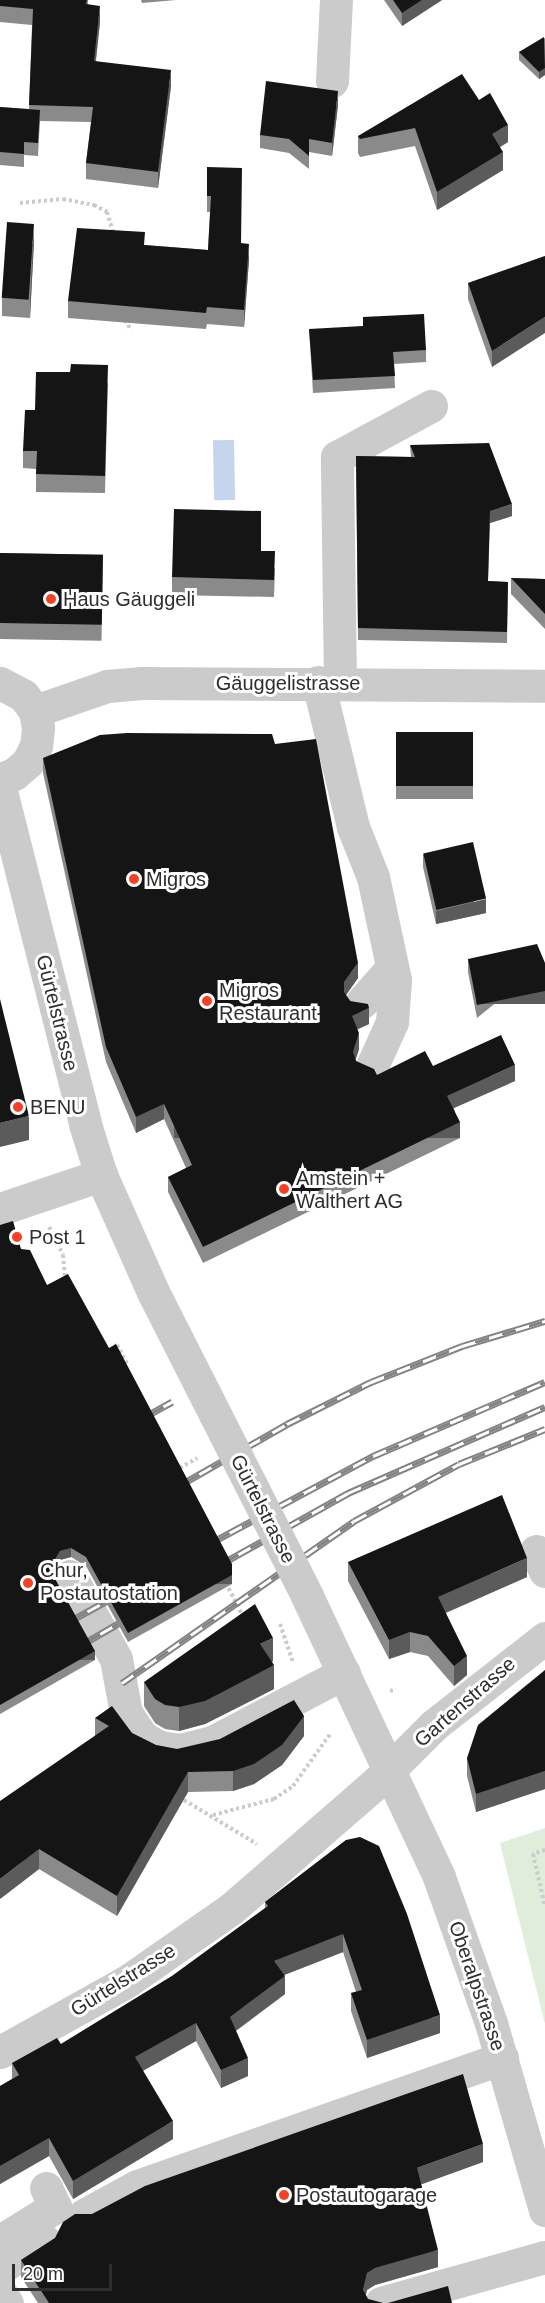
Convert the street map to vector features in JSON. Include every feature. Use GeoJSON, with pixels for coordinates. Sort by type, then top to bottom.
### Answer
{"type":"FeatureCollection","features":[{"type":"Feature","properties":{"kind":"street"},"geometry":{"type":"LineString","coordinates":[[332,81],[336,0]]}},
{"type":"Feature","properties":{"kind":"street"},"geometry":{"type":"LineString","coordinates":[[372,1066],[392,1022],[395,994],[374,877],[353,827],[329,682],[337,457],[431,406]]}},
{"type":"Feature","properties":{"kind":"street","name":"Gäuggelistrasse"},"geometry":{"type":"LineString","coordinates":[[34,711],[73,696],[118,685],[329,682],[545,687]]}},
{"type":"Feature","properties":{"kind":"street"},"geometry":{"type":"LineString","coordinates":[[0,683],[24,696],[34,711],[36,746],[15,774],[0,779]]}},
{"type":"Feature","properties":{"kind":"street","name":"Gürtelstrasse"},"geometry":{"type":"LineString","coordinates":[[0,787],[84,1124],[101,1175],[153,1292],[307,1596],[389,1771],[232,1908],[126,1982],[0,2052]]}},
{"type":"Feature","properties":{"kind":"street"},"geometry":{"type":"LineString","coordinates":[[362,1002],[392,968]]}},
{"type":"Feature","properties":{"kind":"street"},"geometry":{"type":"LineString","coordinates":[[0,1209],[101,1175]]}},
{"type":"Feature","properties":{"kind":"street"},"geometry":{"type":"LineString","coordinates":[[69,1576],[116,1659],[126,1713],[142,1737],[159,1747],[180,1750],[212,1742],[344,1672]]}},
{"type":"Feature","properties":{"kind":"street","name":"Gartenstrasse"},"geometry":{"type":"LineString","coordinates":[[389,1771],[483,1683],[545,1638]]}},
{"type":"Feature","properties":{"kind":"street","name":"Oberalpstrasse"},"geometry":{"type":"LineString","coordinates":[[389,1771],[439,1877],[502,2058],[545,2210]]}},
{"type":"Feature","properties":{"kind":"street"},"geometry":{"type":"LineString","coordinates":[[0,2268],[72,2222],[137,2186],[502,2058]]}},
{"type":"Feature","properties":{"kind":"street"},"geometry":{"type":"LineString","coordinates":[[0,2241],[55,2207],[46,2188]]}},
{"type":"Feature","properties":{"kind":"street"},"geometry":{"type":"LineString","coordinates":[[381,2303],[545,2258]]}},
{"type":"Feature","properties":{"kind":"street"},"geometry":{"type":"LineString","coordinates":[[0,2292],[7,2303]]}},
{"type":"Feature","properties":{"kind":"path"},"geometry":{"type":"LineString","coordinates":[[20,203],[63,199],[94,205],[107,212],[114,229],[114,239]]}},
{"type":"Feature","properties":{"kind":"path"},"geometry":{"type":"LineString","coordinates":[[122,314],[131,330]]}},
{"type":"Feature","properties":{"kind":"path"},"geometry":{"type":"LineString","coordinates":[[47,1224],[63,1255],[66,1283]]}},
{"type":"Feature","properties":{"kind":"path"},"geometry":{"type":"LineString","coordinates":[[111,1348],[117,1345],[133,1375]]}},
{"type":"Feature","properties":{"kind":"path"},"geometry":{"type":"LineString","coordinates":[[175,1457],[183,1475]]}},
{"type":"Feature","properties":{"kind":"path"},"geometry":{"type":"LineString","coordinates":[[180,1468],[197,1458]]}},
{"type":"Feature","properties":{"kind":"path"},"geometry":{"type":"LineString","coordinates":[[222,1574],[247,1624]]}},
{"type":"Feature","properties":{"kind":"path"},"geometry":{"type":"LineString","coordinates":[[276,1612],[294,1662]]}},
{"type":"Feature","properties":{"kind":"path"},"geometry":{"type":"LineString","coordinates":[[390,1691],[396,1689]]}},
{"type":"Feature","properties":{"kind":"path"},"geometry":{"type":"LineString","coordinates":[[213,1815],[274,1799],[283,1793],[314,1761],[332,1733]]}},
{"type":"Feature","properties":{"kind":"path"},"geometry":{"type":"LineString","coordinates":[[172,1794],[240,1832]]}},
{"type":"Feature","properties":{"kind":"path"},"geometry":{"type":"LineString","coordinates":[[545,1850],[533,1854],[545,1907]]}},
{"type":"Feature","properties":{"kind":"green space"},"geometry":{"type":"Polygon","coordinates":[[[545,1828],[545,2024],[500,1843],[545,1828]]]}},
{"type":"Feature","properties":{"kind":"water"},"geometry":{"type":"Polygon","coordinates":[[[213,440],[234,440],[235,500],[214,500],[213,440]]]}},
{"type":"Feature","properties":{"kind":"building"},"geometry":{"type":"Polygon","coordinates":[[[0,0],[87,0],[86,4],[100,6],[94,61],[171,70],[158,172],[86,163],[93,107],[29,105],[33,9],[0,6],[0,0]]]}},
{"type":"Feature","properties":{"kind":"building"},"geometry":{"type":"Polygon","coordinates":[[[393,0],[422,0],[402,13],[393,0]]]}},
{"type":"Feature","properties":{"kind":"building"},"geometry":{"type":"Polygon","coordinates":[[[544,37],[545,68],[539,72],[519,52],[544,37]]]}},
{"type":"Feature","properties":{"kind":"building"},"geometry":{"type":"Polygon","coordinates":[[[462,74],[479,100],[490,93],[508,125],[492,134],[503,152],[437,192],[415,128],[360,139],[358,136],[462,74]]]}},
{"type":"Feature","properties":{"kind":"building"},"geometry":{"type":"Polygon","coordinates":[[[266,81],[338,91],[332,143],[309,139],[309,156],[289,139],[260,135],[266,81]]]}},
{"type":"Feature","properties":{"kind":"building"},"geometry":{"type":"Polygon","coordinates":[[[0,107],[40,110],[38,143],[24,142],[24,154],[0,152],[0,107]]]}},
{"type":"Feature","properties":{"kind":"building"},"geometry":{"type":"Polygon","coordinates":[[[207,167],[242,168],[241,243],[249,244],[244,310],[207,307],[206,313],[68,301],[77,228],[145,232],[144,245],[208,250],[211,196],[207,196],[207,167]]]}},
{"type":"Feature","properties":{"kind":"building"},"geometry":{"type":"Polygon","coordinates":[[[7,222],[34,224],[29,300],[2,298],[7,222]]]}},
{"type":"Feature","properties":{"kind":"building"},"geometry":{"type":"Polygon","coordinates":[[[545,256],[545,317],[492,351],[468,283],[545,256]]]}},
{"type":"Feature","properties":{"kind":"building"},"geometry":{"type":"Polygon","coordinates":[[[424,314],[426,350],[393,352],[395,376],[313,380],[309,329],[363,326],[363,317],[424,314]]]}},
{"type":"Feature","properties":{"kind":"building"},"geometry":{"type":"Polygon","coordinates":[[[71,364],[108,365],[105,476],[36,474],[37,451],[23,451],[25,410],[35,410],[36,372],[70,372],[71,364]]]}},
{"type":"Feature","properties":{"kind":"building"},"geometry":{"type":"Polygon","coordinates":[[[489,443],[512,504],[490,511],[488,581],[508,582],[507,632],[358,628],[356,456],[415,457],[410,445],[489,443]]]}},
{"type":"Feature","properties":{"kind":"building"},"geometry":{"type":"Polygon","coordinates":[[[174,509],[261,511],[261,551],[275,551],[274,580],[172,577],[174,509]]]}},
{"type":"Feature","properties":{"kind":"building","name":"Haus Gäuggeli"},"geometry":{"type":"Polygon","coordinates":[[[0,553],[103,555],[102,625],[0,623],[0,553]]]}},
{"type":"Feature","properties":{"kind":"building"},"geometry":{"type":"Polygon","coordinates":[[[511,578],[545,579],[545,614],[511,578]]]}},
{"type":"Feature","properties":{"kind":"building"},"geometry":{"type":"Polygon","coordinates":[[[396,732],[473,732],[473,786],[396,786],[396,732]]]}},
{"type":"Feature","properties":{"kind":"building"},"geometry":{"type":"Polygon","coordinates":[[[127,733],[272,734],[275,744],[316,739],[358,963],[344,982],[344,992],[350,1001],[368,1004],[369,1008],[352,1016],[359,1033],[353,1052],[356,1061],[374,1069],[377,1075],[425,1051],[433,1066],[501,1035],[515,1065],[447,1096],[460,1122],[203,1247],[168,1177],[192,1165],[164,1104],[136,1117],[106,1047],[43,758],[100,735],[127,733]]]}},
{"type":"Feature","properties":{"kind":"building"},"geometry":{"type":"Polygon","coordinates":[[[473,842],[486,899],[436,910],[423,853],[473,842]]]}},
{"type":"Feature","properties":{"kind":"building"},"geometry":{"type":"Polygon","coordinates":[[[537,944],[545,963],[545,991],[477,1005],[468,959],[537,944]]]}},
{"type":"Feature","properties":{"kind":"building"},"geometry":{"type":"Polygon","coordinates":[[[0,999],[29,1116],[0,1123],[0,999]]]}},
{"type":"Feature","properties":{"kind":"building"},"geometry":{"type":"Polygon","coordinates":[[[13,1221],[21,1249],[30,1250],[47,1285],[68,1274],[109,1348],[116,1344],[232,1564],[232,1575],[128,1633],[86,1557],[71,1548],[60,1551],[51,1566],[53,1575],[95,1651],[0,1705],[0,1225],[13,1221]]]}},
{"type":"Feature","properties":{"kind":"building"},"geometry":{"type":"Polygon","coordinates":[[[502,1495],[527,1558],[438,1597],[467,1656],[454,1666],[428,1636],[410,1632],[389,1640],[348,1562],[502,1495]]]}},
{"type":"Feature","properties":{"kind":"building"},"geometry":{"type":"Polygon","coordinates":[[[255,1604],[273,1638],[260,1644],[274,1665],[205,1701],[179,1707],[165,1705],[155,1699],[144,1682],[255,1604]]]}},
{"type":"Feature","properties":{"kind":"building"},"geometry":{"type":"Polygon","coordinates":[[[545,1670],[545,1771],[476,1794],[467,1758],[478,1725],[545,1670]]]}},
{"type":"Feature","properties":{"kind":"building"},"geometry":{"type":"Polygon","coordinates":[[[294,1700],[304,1716],[282,1745],[254,1764],[233,1771],[188,1772],[117,1896],[39,1849],[0,1879],[0,1801],[109,1726],[95,1718],[112,1706],[132,1733],[156,1745],[177,1749],[220,1739],[294,1700]]]}},
{"type":"Feature","properties":{"kind":"building"},"geometry":{"type":"Polygon","coordinates":[[[360,1837],[379,1846],[407,1914],[440,2015],[367,2040],[351,1993],[362,1990],[343,1934],[274,1961],[285,1976],[230,2017],[248,2058],[221,2070],[196,2023],[135,2057],[173,2121],[73,2181],[49,2138],[0,2166],[0,2086],[19,2075],[12,2063],[57,2038],[61,2044],[172,1976],[268,1906],[265,1902],[346,1840],[360,1837]]]}},
{"type":"Feature","properties":{"kind":"building","name":"Postautogarage"},"geometry":{"type":"Polygon","coordinates":[[[463,2074],[483,2144],[417,2168],[438,2250],[375,2268],[367,2273],[363,2290],[368,2299],[383,2303],[49,2303],[21,2260],[55,2238],[63,2222],[75,2214],[92,2214],[145,2186],[463,2074]]]}},
{"type":"Feature","properties":{"kind":"building"},"geometry":{"type":"Polygon","coordinates":[[[448,2286],[452,2303],[388,2303],[448,2286]]]}},
{"type":"Feature","properties":{"kind":"railway"},"geometry":{"type":"LineString","coordinates":[[175,1488],[287,1424],[371,1382],[462,1346],[545,1321]]}},
{"type":"Feature","properties":{"kind":"railway"},"geometry":{"type":"LineString","coordinates":[[205,1546],[373,1456],[545,1382]]}},
{"type":"Feature","properties":{"kind":"railway"},"geometry":{"type":"LineString","coordinates":[[139,1420],[172,1402]]}},
{"type":"Feature","properties":{"kind":"railway"},"geometry":{"type":"LineString","coordinates":[[214,1568],[348,1493],[545,1407]]}},
{"type":"Feature","properties":{"kind":"railway"},"geometry":{"type":"LineString","coordinates":[[122,1683],[354,1521],[459,1464],[545,1429]]}},
{"type":"Feature","properties":{"kind":"railway"},"geometry":{"type":"LineString","coordinates":[[63,1625],[121,1593]]}},
{"type":"Feature","properties":{"kind":"railway"},"geometry":{"type":"LineString","coordinates":[[76,1648],[133,1615]]}},
{"type":"Feature","properties":{"kind":"place","name":"Haus Gäuggeli"},"geometry":{"type":"Point","coordinates":[51,599]}},
{"type":"Feature","properties":{"kind":"place","name":"Migros"},"geometry":{"type":"Point","coordinates":[134,879]}},
{"type":"Feature","properties":{"kind":"place","name":"Migros Restaurant"},"geometry":{"type":"Point","coordinates":[207,1001]}},
{"type":"Feature","properties":{"kind":"place","name":"BENU"},"geometry":{"type":"Point","coordinates":[18,1107]}},
{"type":"Feature","properties":{"kind":"place","name":"Amstein + Walthert AG"},"geometry":{"type":"Point","coordinates":[284,1189]}},
{"type":"Feature","properties":{"kind":"place","name":"Post 1"},"geometry":{"type":"Point","coordinates":[17,1237]}},
{"type":"Feature","properties":{"kind":"place","name":"Chur, Postautostation"},"geometry":{"type":"Point","coordinates":[28,1583]}},
{"type":"Feature","properties":{"kind":"place","name":"Postautogarage"},"geometry":{"type":"Point","coordinates":[284,2195]}}]}
